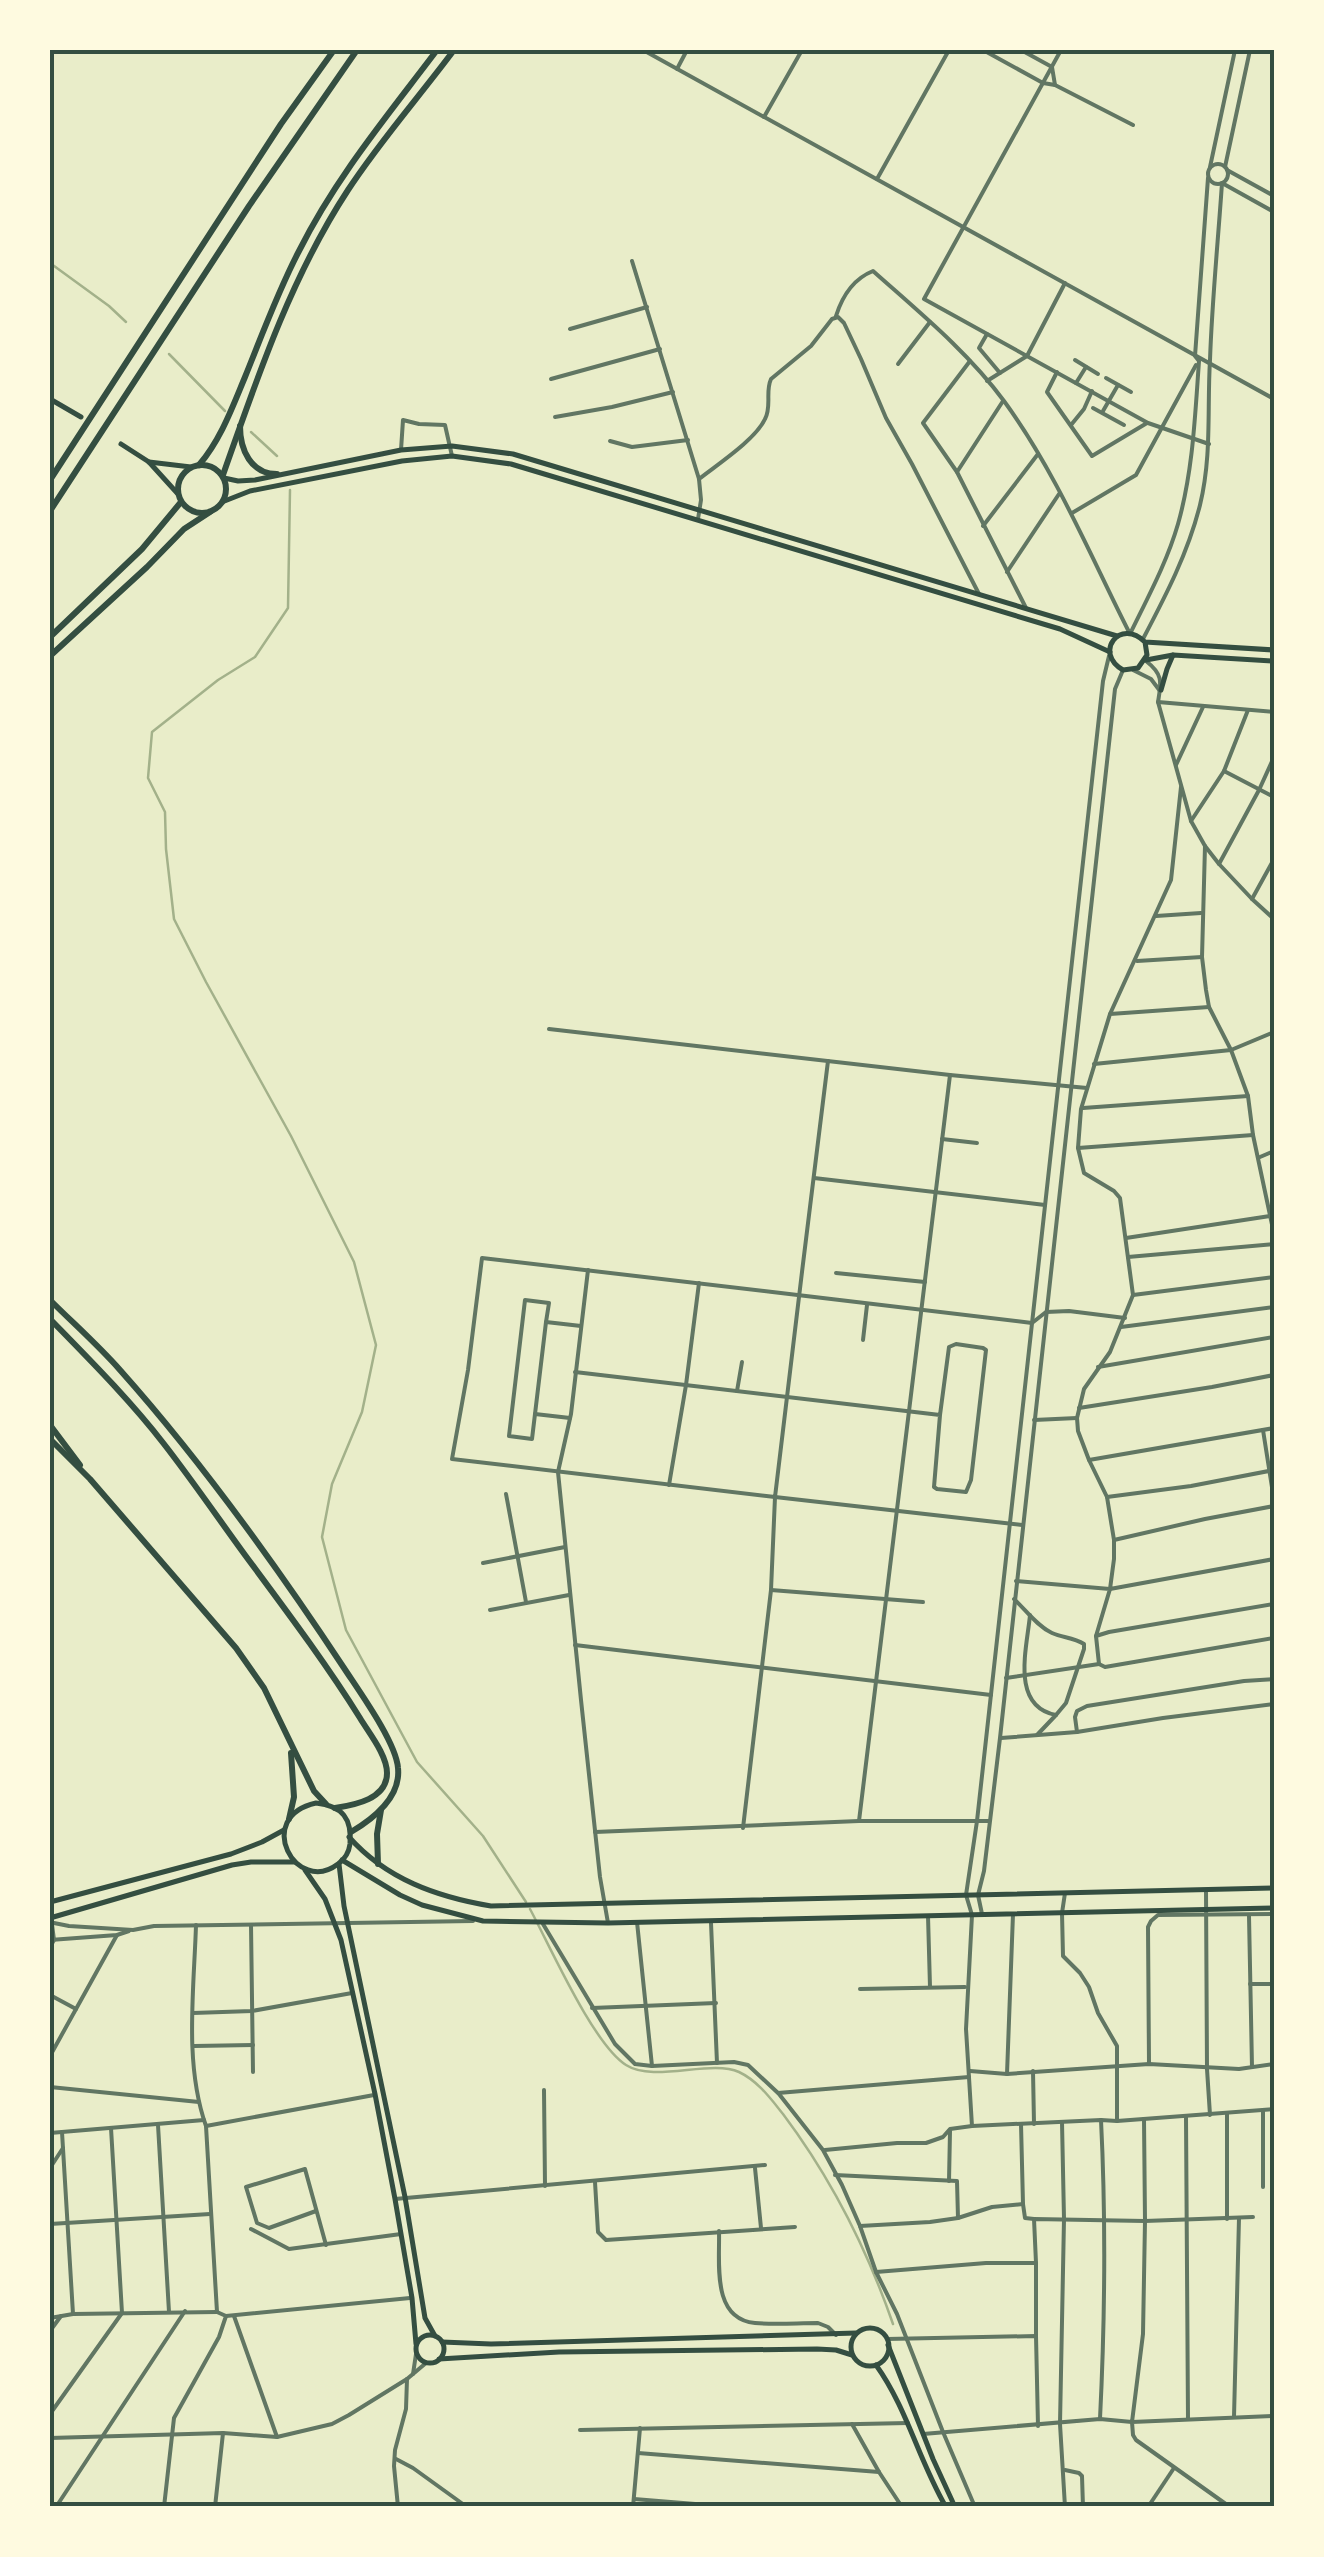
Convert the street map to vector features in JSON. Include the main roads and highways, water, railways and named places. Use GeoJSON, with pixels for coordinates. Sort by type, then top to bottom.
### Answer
{"type":"FeatureCollection","features":[{"type":"Feature","properties":{"kind":"highway"},"geometry":{"type":"LineString","coordinates":[[50,480],[334,50]]}},
{"type":"Feature","properties":{"kind":"highway"},"geometry":{"type":"LineString","coordinates":[[50,511],[248,206],[357,50]]}},
{"type":"Feature","properties":{"kind":"highway"},"geometry":{"type":"LineString","coordinates":[[50,637],[142,549],[180,498],[180,478],[209,452],[231,411],[298,252],[322,208],[352,160],[438,50]]}},
{"type":"Feature","properties":{"kind":"highway"},"geometry":{"type":"LineString","coordinates":[[223,477],[240,420],[322,234],[384,139],[454,50]]}},
{"type":"Feature","properties":{"kind":"highway"},"geometry":{"type":"LineString","coordinates":[[240,420],[244,452],[257,467],[268,474],[278,474]]}},
{"type":"Feature","properties":{"kind":"highway"},"geometry":{"type":"LineString","coordinates":[[50,656],[184,529],[222,502],[226,487],[223,477],[214,468],[195,466]]}},
{"type":"Feature","properties":{"kind":"highway"},"geometry":{"type":"LineString","coordinates":[[180,498],[194,512],[210,512]]}},
{"type":"Feature","properties":{"kind":"highway"},"geometry":{"type":"LineString","coordinates":[[50,1300],[119,1369],[191,1456],[362,1696],[398,1764],[398,1781],[381,1809],[350,1834]]}},
{"type":"Feature","properties":{"kind":"highway"},"geometry":{"type":"LineString","coordinates":[[50,1319],[164,1443],[299,1628],[375,1743],[387,1768],[384,1784],[368,1800],[335,1808]]}},
{"type":"Feature","properties":{"kind":"highway"},"geometry":{"type":"LineString","coordinates":[[50,1424],[90,1479]]}},
{"type":"Feature","properties":{"kind":"highway"},"geometry":{"type":"LineString","coordinates":[[50,1439],[90,1479],[236,1648],[264,1688],[314,1792],[326,1804]]}},
{"type":"Feature","properties":{"kind":"highway"},"geometry":{"type":"LineString","coordinates":[[289,1819],[294,1796],[290,1747]]}},
{"type":"Feature","properties":{"kind":"highway"},"geometry":{"type":"LineString","coordinates":[[378,1864],[377,1824],[381,1809]]}},
{"type":"Feature","properties":{"kind":"main road"},"geometry":{"type":"LineString","coordinates":[[50,398],[81,417]]}},
{"type":"Feature","properties":{"kind":"main road"},"geometry":{"type":"LineString","coordinates":[[121,444],[149,462],[180,498]]}},
{"type":"Feature","properties":{"kind":"main road"},"geometry":{"type":"LineString","coordinates":[[223,477],[256,480],[402,450],[449,446],[513,454],[1118,636]]}},
{"type":"Feature","properties":{"kind":"main road"},"geometry":{"type":"LineString","coordinates":[[222,502],[250,491],[402,461],[452,456],[511,464],[1060,628],[1110,653]]}},
{"type":"Feature","properties":{"kind":"main road"},"geometry":{"type":"LineString","coordinates":[[149,462],[195,466]]}},
{"type":"Feature","properties":{"kind":"main road"},"geometry":{"type":"LineString","coordinates":[[746,534],[748,524]]}},
{"type":"Feature","properties":{"kind":"main road"},"geometry":{"type":"LineString","coordinates":[[1274,650],[1144,640],[1130,632],[1118,636],[1110,653],[1116,666],[1124,670],[1133,670],[1146,660],[1174,655],[1274,661]]}},
{"type":"Feature","properties":{"kind":"main road"},"geometry":{"type":"LineString","coordinates":[[1144,640],[1146,660]]}},
{"type":"Feature","properties":{"kind":"main road"},"geometry":{"type":"LineString","coordinates":[[1161,690],[1174,655]]}},
{"type":"Feature","properties":{"kind":"main road"},"geometry":{"type":"LineString","coordinates":[[440,2359],[444,2351],[442,2342],[425,2318],[340,1883],[341,1862],[350,1848],[350,1834],[346,1818],[335,1808],[326,1804],[305,1805],[289,1819],[284,1830],[285,1848],[318,1888],[336,1922],[376,2094],[402,2234],[416,2354],[426,2362],[559,2352],[817,2348],[836,2350],[862,2364],[876,2364],[886,2356],[888,2342]]}},
{"type":"Feature","properties":{"kind":"main road"},"geometry":{"type":"LineString","coordinates":[[50,1905],[231,1854],[284,1830]]}},
{"type":"Feature","properties":{"kind":"main road"},"geometry":{"type":"LineString","coordinates":[[350,1834],[378,1864],[416,1886],[460,1901],[490,1906],[1274,1888]]}},
{"type":"Feature","properties":{"kind":"main road"},"geometry":{"type":"LineString","coordinates":[[52,1919],[232,1865],[295,1862]]}},
{"type":"Feature","properties":{"kind":"main road"},"geometry":{"type":"LineString","coordinates":[[302,1868],[321,1871],[341,1862]]}},
{"type":"Feature","properties":{"kind":"main road"},"geometry":{"type":"LineString","coordinates":[[341,1862],[422,1905],[483,1920],[608,1924],[1274,1911]]}},
{"type":"Feature","properties":{"kind":"main road"},"geometry":{"type":"LineString","coordinates":[[442,2342],[836,2335],[872,2328],[888,2342],[955,2507]]}},
{"type":"Feature","properties":{"kind":"main road"},"geometry":{"type":"LineString","coordinates":[[852,2356],[856,2333]]}},
{"type":"Feature","properties":{"kind":"main road"},"geometry":{"type":"LineString","coordinates":[[416,2344],[422,2337],[436,2336]]}},
{"type":"Feature","properties":{"kind":"main road"},"geometry":{"type":"LineString","coordinates":[[876,2364],[891,2387],[946,2507]]}},
{"type":"Feature","properties":{"kind":"waterway"},"geometry":{"type":"LineString","coordinates":[[50,263],[126,322]]}},
{"type":"Feature","properties":{"kind":"waterway"},"geometry":{"type":"LineString","coordinates":[[169,354],[225,411]]}},
{"type":"Feature","properties":{"kind":"waterway"},"geometry":{"type":"LineString","coordinates":[[251,432],[277,456]]}},
{"type":"Feature","properties":{"kind":"waterway"},"geometry":{"type":"LineString","coordinates":[[290,490],[288,608],[255,657],[218,680],[152,732],[148,778],[165,812],[174,919],[354,1262],[376,1345],[362,1412],[332,1484],[322,1537],[346,1630],[417,1762],[483,1836],[526,1902]]}},
{"type":"Feature","properties":{"kind":"waterway"},"geometry":{"type":"LineString","coordinates":[[530,1909],[586,2016],[613,2054],[626,2065],[652,2072],[727,2069],[746,2076],[769,2096],[832,2189],[872,2269],[893,2324]]}}]}
